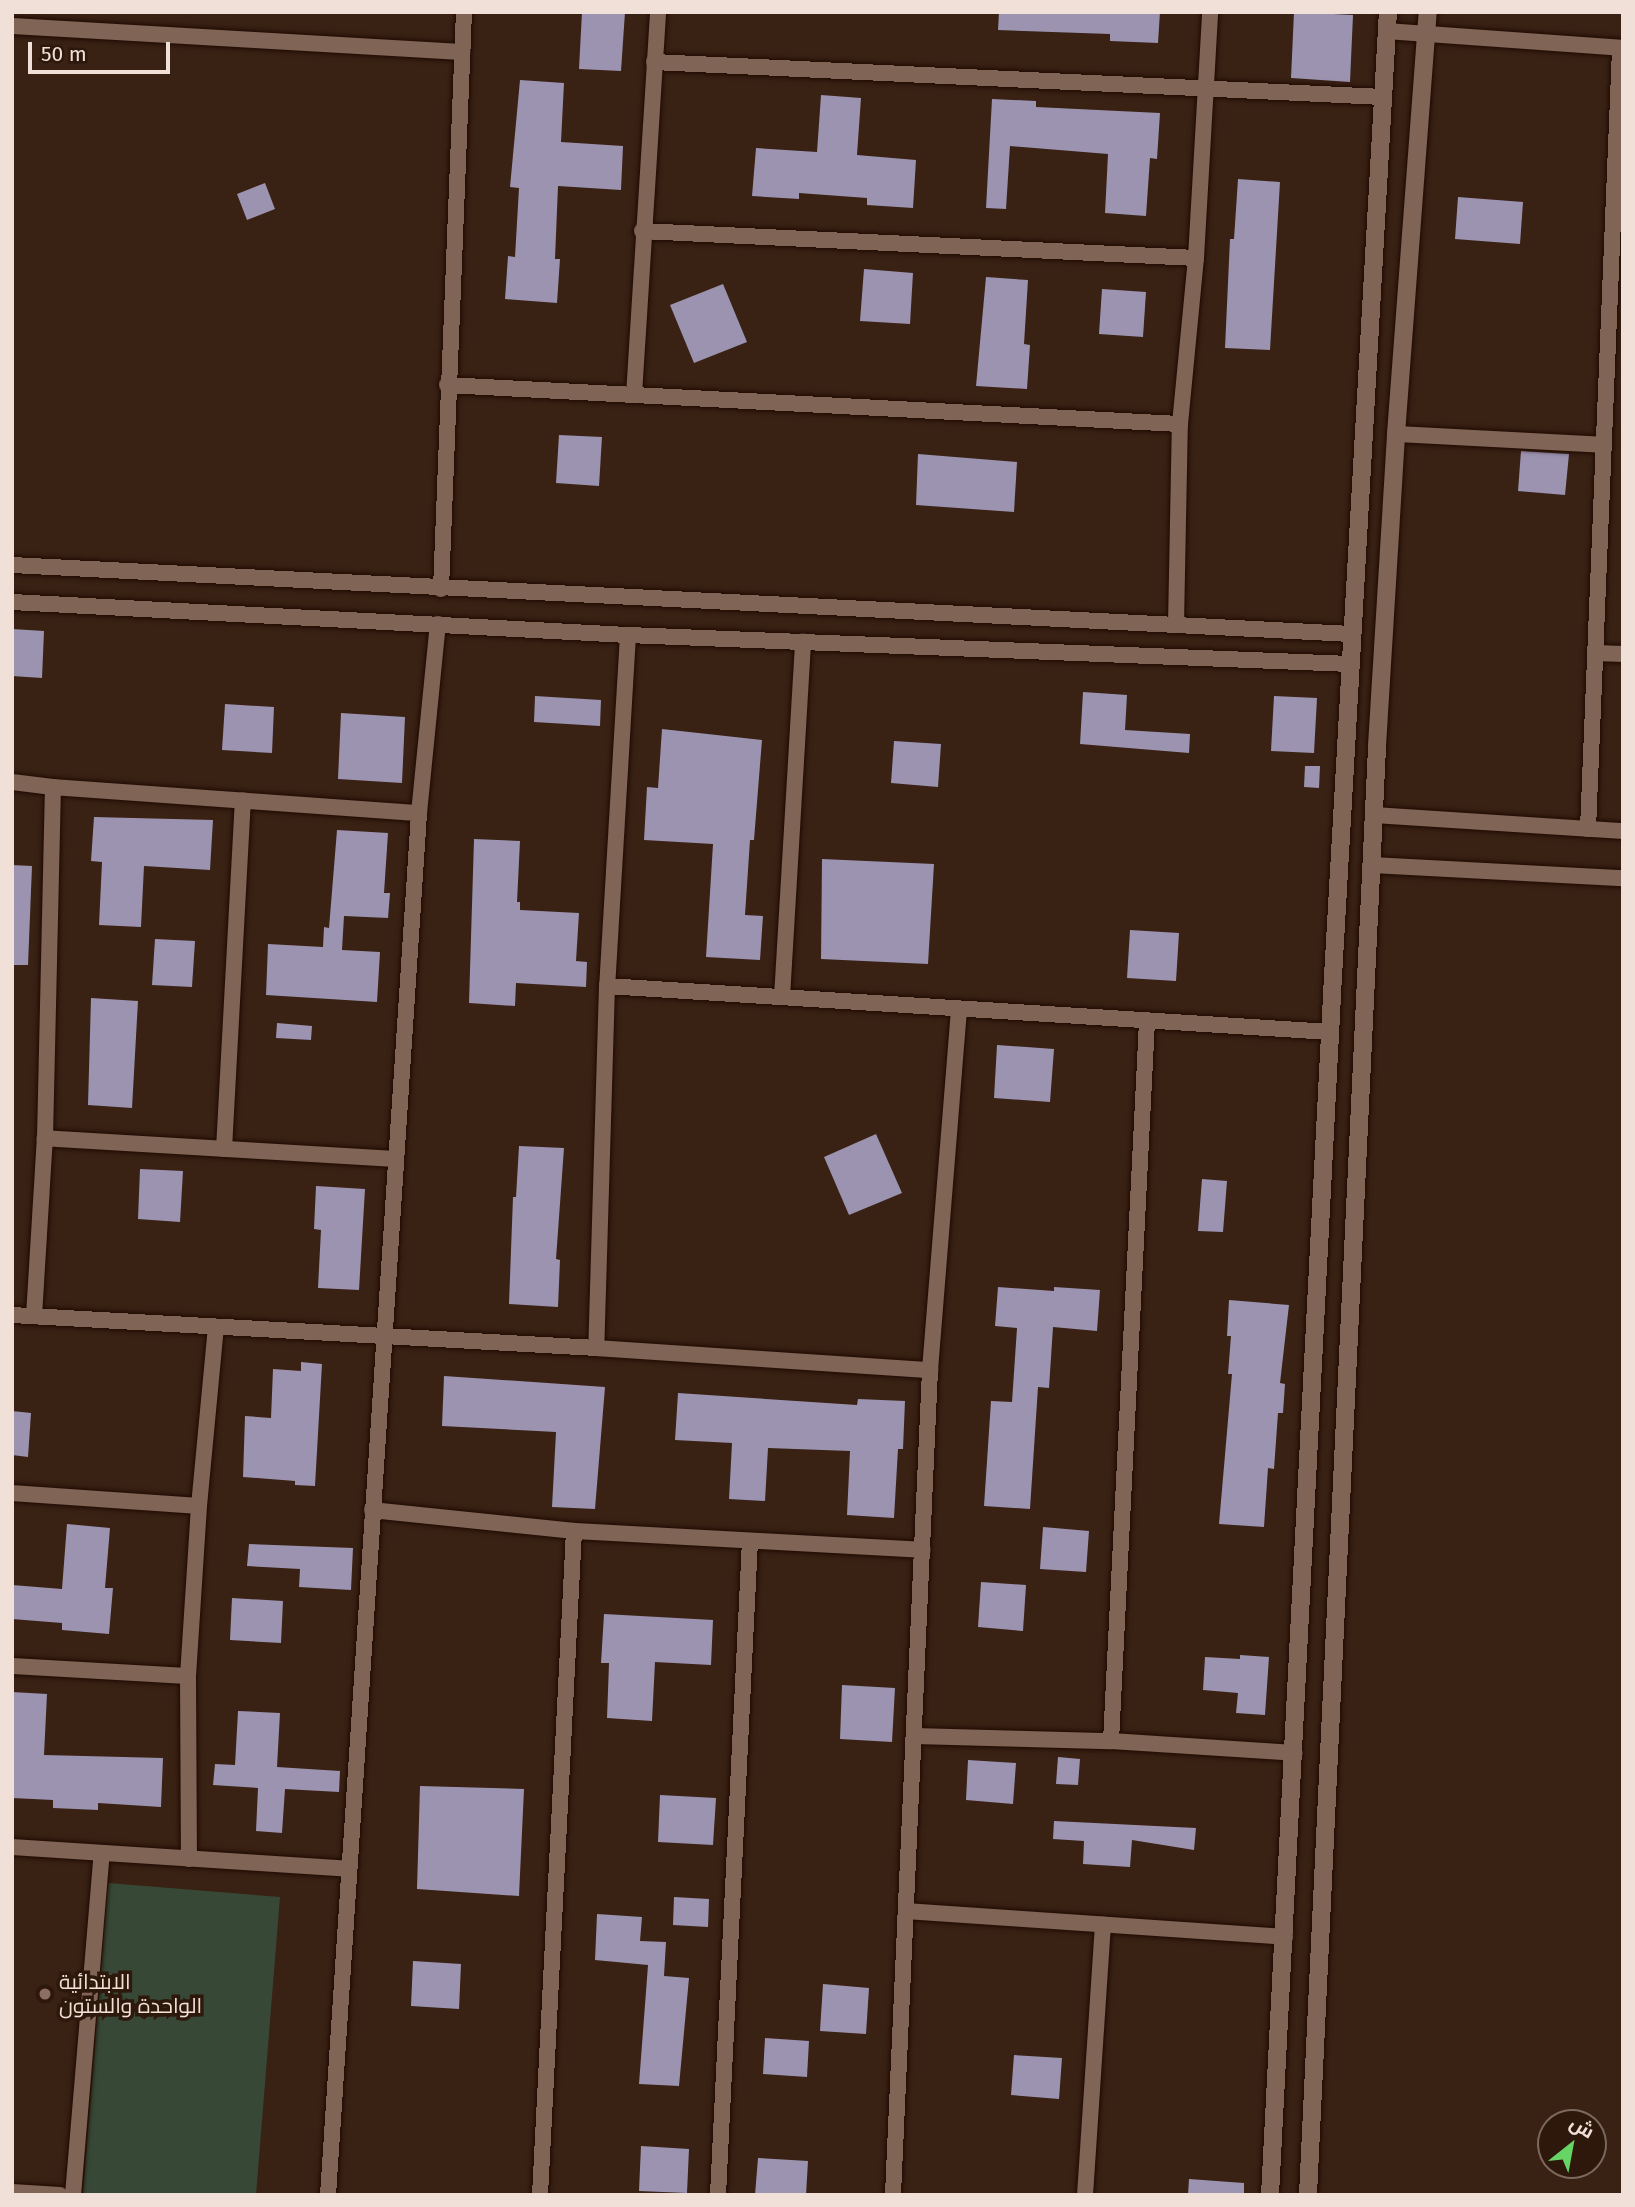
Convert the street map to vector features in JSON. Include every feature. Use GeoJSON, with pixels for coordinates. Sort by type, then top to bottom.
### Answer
{"type":"FeatureCollection","features":[{"type":"Feature","properties":{"kind":"street"},"geometry":{"type":"LineString","coordinates":[[442,589],[447,385],[464,12]]}},
{"type":"Feature","properties":{"kind":"street"},"geometry":{"type":"LineString","coordinates":[[634,395],[642,231],[659,12]]}},
{"type":"Feature","properties":{"kind":"street"},"geometry":{"type":"LineString","coordinates":[[1176,625],[1180,424],[1196,258],[1210,12]]}},
{"type":"Feature","properties":{"kind":"street"},"geometry":{"type":"LineString","coordinates":[[1270,2195],[1388,12]]}},
{"type":"Feature","properties":{"kind":"street"},"geometry":{"type":"LineString","coordinates":[[1308,2195],[1374,815],[1396,434],[1428,12]]}},
{"type":"Feature","properties":{"kind":"street"},"geometry":{"type":"LineString","coordinates":[[12,26],[462,52]]}},
{"type":"Feature","properties":{"kind":"street"},"geometry":{"type":"LineString","coordinates":[[1387,31],[1622,48],[1617,249],[1604,445],[1588,829]]}},
{"type":"Feature","properties":{"kind":"street"},"geometry":{"type":"LineString","coordinates":[[654,62],[1383,97]]}},
{"type":"Feature","properties":{"kind":"street"},"geometry":{"type":"LineString","coordinates":[[642,231],[1196,258]]}},
{"type":"Feature","properties":{"kind":"street"},"geometry":{"type":"LineString","coordinates":[[447,385],[1180,424]]}},
{"type":"Feature","properties":{"kind":"street"},"geometry":{"type":"LineString","coordinates":[[1396,434],[1604,445]]}},
{"type":"Feature","properties":{"kind":"street"},"geometry":{"type":"LineString","coordinates":[[12,565],[1353,634]]}},
{"type":"Feature","properties":{"kind":"street"},"geometry":{"type":"LineString","coordinates":[[12,602],[628,635],[1351,664]]}},
{"type":"Feature","properties":{"kind":"street"},"geometry":{"type":"LineString","coordinates":[[328,2195],[419,813],[438,624]]}},
{"type":"Feature","properties":{"kind":"street"},"geometry":{"type":"LineString","coordinates":[[596,1348],[607,986],[628,635]]}},
{"type":"Feature","properties":{"kind":"street"},"geometry":{"type":"LineString","coordinates":[[782,997],[803,642]]}},
{"type":"Feature","properties":{"kind":"street"},"geometry":{"type":"LineString","coordinates":[[1596,653],[1623,654]]}},
{"type":"Feature","properties":{"kind":"street"},"geometry":{"type":"LineString","coordinates":[[12,782],[419,813]]}},
{"type":"Feature","properties":{"kind":"street"},"geometry":{"type":"LineString","coordinates":[[34,1316],[45,1138],[53,787]]}},
{"type":"Feature","properties":{"kind":"street"},"geometry":{"type":"LineString","coordinates":[[224,1149],[243,801]]}},
{"type":"Feature","properties":{"kind":"street"},"geometry":{"type":"LineString","coordinates":[[1374,815],[1623,831]]}},
{"type":"Feature","properties":{"kind":"street"},"geometry":{"type":"LineString","coordinates":[[1372,865],[1623,877]]}},
{"type":"Feature","properties":{"kind":"street"},"geometry":{"type":"LineString","coordinates":[[607,986],[1331,1032]]}},
{"type":"Feature","properties":{"kind":"street"},"geometry":{"type":"LineString","coordinates":[[893,2195],[930,1370],[959,1009]]}},
{"type":"Feature","properties":{"kind":"street"},"geometry":{"type":"LineString","coordinates":[[1111,1741],[1147,1021]]}},
{"type":"Feature","properties":{"kind":"street"},"geometry":{"type":"LineString","coordinates":[[45,1138],[396,1160]]}},
{"type":"Feature","properties":{"kind":"street"},"geometry":{"type":"LineString","coordinates":[[12,1314],[930,1370]]}},
{"type":"Feature","properties":{"kind":"street"},"geometry":{"type":"LineString","coordinates":[[189,1859],[188,1676],[199,1506],[216,1326]]}},
{"type":"Feature","properties":{"kind":"street"},"geometry":{"type":"LineString","coordinates":[[12,1493],[199,1506]]}},
{"type":"Feature","properties":{"kind":"street"},"geometry":{"type":"LineString","coordinates":[[372,1510],[574,1531],[922,1550]]}},
{"type":"Feature","properties":{"kind":"street"},"geometry":{"type":"LineString","coordinates":[[540,2195],[574,1531]]}},
{"type":"Feature","properties":{"kind":"street"},"geometry":{"type":"LineString","coordinates":[[718,2195],[750,1541]]}},
{"type":"Feature","properties":{"kind":"street"},"geometry":{"type":"LineString","coordinates":[[12,1666],[188,1676]]}},
{"type":"Feature","properties":{"kind":"street"},"geometry":{"type":"LineString","coordinates":[[914,1736],[1111,1741],[1295,1753]]}},
{"type":"Feature","properties":{"kind":"street"},"geometry":{"type":"LineString","coordinates":[[12,1847],[348,1869]]}},
{"type":"Feature","properties":{"kind":"street"},"geometry":{"type":"LineString","coordinates":[[73,2195],[102,1853]]}},
{"type":"Feature","properties":{"kind":"street"},"geometry":{"type":"LineString","coordinates":[[906,1911],[1284,1937]]}},
{"type":"Feature","properties":{"kind":"street"},"geometry":{"type":"LineString","coordinates":[[1085,2195],[1103,1925]]}},
{"type":"Feature","properties":{"kind":"street"},"geometry":{"type":"LineString","coordinates":[[12,2192],[60,2195]]}},
{"type":"Feature","properties":{"kind":"green space"},"geometry":{"type":"Polygon","coordinates":[[[108,1883],[280,1897],[256,2195],[83,2193],[108,1883]]]}},
{"type":"Feature","properties":{"kind":"building"},"geometry":{"type":"Polygon","coordinates":[[[582,12],[625,12],[621,71],[579,69],[582,12]]]}},
{"type":"Feature","properties":{"kind":"building"},"geometry":{"type":"Polygon","coordinates":[[[999,12],[1160,12],[1158,43],[1110,41],[1110,34],[998,30],[999,12]]]}},
{"type":"Feature","properties":{"kind":"building"},"geometry":{"type":"Polygon","coordinates":[[[1294,12],[1353,15],[1350,82],[1291,78],[1294,12]]]}},
{"type":"Feature","properties":{"kind":"building"},"geometry":{"type":"Polygon","coordinates":[[[520,80],[564,83],[561,142],[623,146],[621,190],[558,186],[555,259],[560,259],[557,303],[505,299],[508,256],[515,257],[519,188],[510,187],[520,80]]]}},
{"type":"Feature","properties":{"kind":"building"},"geometry":{"type":"Polygon","coordinates":[[[821,95],[861,98],[857,155],[916,160],[913,208],[867,205],[867,198],[799,193],[799,199],[752,196],[756,148],[817,152],[821,95]]]}},
{"type":"Feature","properties":{"kind":"building"},"geometry":{"type":"Polygon","coordinates":[[[992,99],[1036,101],[1036,107],[1160,113],[1157,159],[1150,158],[1146,216],[1105,213],[1108,154],[1010,146],[1006,209],[986,208],[992,99]]]}},
{"type":"Feature","properties":{"kind":"building"},"geometry":{"type":"Polygon","coordinates":[[[1238,179],[1280,182],[1270,350],[1225,348],[1230,239],[1234,239],[1238,179]]]}},
{"type":"Feature","properties":{"kind":"building"},"geometry":{"type":"Polygon","coordinates":[[[265,183],[275,209],[247,220],[237,194],[265,183]]]}},
{"type":"Feature","properties":{"kind":"building"},"geometry":{"type":"Polygon","coordinates":[[[1458,197],[1523,202],[1520,244],[1455,239],[1458,197]]]}},
{"type":"Feature","properties":{"kind":"building"},"geometry":{"type":"Polygon","coordinates":[[[864,269],[913,273],[910,324],[860,321],[864,269]]]}},
{"type":"Feature","properties":{"kind":"building"},"geometry":{"type":"Polygon","coordinates":[[[986,277],[1028,280],[1024,344],[1030,345],[1027,389],[976,386],[986,277]]]}},
{"type":"Feature","properties":{"kind":"building"},"geometry":{"type":"Polygon","coordinates":[[[723,284],[747,342],[694,363],[670,305],[723,284]]]}},
{"type":"Feature","properties":{"kind":"building"},"geometry":{"type":"Polygon","coordinates":[[[1102,289],[1146,292],[1143,337],[1099,334],[1102,289]]]}},
{"type":"Feature","properties":{"kind":"building"},"geometry":{"type":"Polygon","coordinates":[[[559,435],[602,437],[599,486],[556,483],[559,435]]]}},
{"type":"Feature","properties":{"kind":"building"},"geometry":{"type":"Polygon","coordinates":[[[1521,451],[1569,454],[1565,495],[1518,491],[1521,451]]]}},
{"type":"Feature","properties":{"kind":"building"},"geometry":{"type":"Polygon","coordinates":[[[918,454],[1017,462],[1014,512],[916,505],[918,454]]]}},
{"type":"Feature","properties":{"kind":"building"},"geometry":{"type":"Polygon","coordinates":[[[12,629],[44,631],[42,678],[12,676],[12,629]]]}},
{"type":"Feature","properties":{"kind":"building"},"geometry":{"type":"Polygon","coordinates":[[[1083,692],[1127,695],[1125,730],[1190,734],[1189,753],[1080,744],[1083,692]]]}},
{"type":"Feature","properties":{"kind":"building"},"geometry":{"type":"Polygon","coordinates":[[[535,696],[601,700],[600,726],[534,722],[535,696]]]}},
{"type":"Feature","properties":{"kind":"building"},"geometry":{"type":"Polygon","coordinates":[[[1274,696],[1317,698],[1314,753],[1271,751],[1274,696]]]}},
{"type":"Feature","properties":{"kind":"building"},"geometry":{"type":"Polygon","coordinates":[[[225,704],[274,707],[272,753],[222,750],[225,704]]]}},
{"type":"Feature","properties":{"kind":"building"},"geometry":{"type":"Polygon","coordinates":[[[341,713],[405,717],[402,783],[338,779],[341,713]]]}},
{"type":"Feature","properties":{"kind":"building"},"geometry":{"type":"Polygon","coordinates":[[[662,729],[762,740],[754,840],[750,840],[745,915],[763,916],[760,960],[706,957],[713,844],[644,840],[647,787],[658,788],[662,729]]]}},
{"type":"Feature","properties":{"kind":"building"},"geometry":{"type":"Polygon","coordinates":[[[894,741],[941,744],[938,787],[891,783],[894,741]]]}},
{"type":"Feature","properties":{"kind":"building"},"geometry":{"type":"Polygon","coordinates":[[[1305,766],[1320,766],[1319,788],[1304,787],[1305,766]]]}},
{"type":"Feature","properties":{"kind":"building"},"geometry":{"type":"Polygon","coordinates":[[[94,817],[213,820],[210,870],[144,866],[141,927],[99,925],[102,862],[91,861],[94,817]]]}},
{"type":"Feature","properties":{"kind":"building"},"geometry":{"type":"Polygon","coordinates":[[[337,830],[388,833],[384,893],[390,893],[388,918],[344,916],[342,950],[380,952],[377,1002],[266,995],[268,944],[323,947],[324,927],[329,928],[337,830]]]}},
{"type":"Feature","properties":{"kind":"building"},"geometry":{"type":"Polygon","coordinates":[[[474,839],[520,841],[517,902],[520,902],[520,910],[579,913],[576,961],[587,962],[586,987],[516,983],[515,1006],[469,1003],[474,839]]]}},
{"type":"Feature","properties":{"kind":"building"},"geometry":{"type":"Polygon","coordinates":[[[822,859],[934,864],[928,964],[821,959],[822,859]]]}},
{"type":"Feature","properties":{"kind":"building"},"geometry":{"type":"Polygon","coordinates":[[[12,865],[32,866],[28,965],[12,965],[12,865]]]}},
{"type":"Feature","properties":{"kind":"building"},"geometry":{"type":"Polygon","coordinates":[[[1130,930],[1179,933],[1176,981],[1127,978],[1130,930]]]}},
{"type":"Feature","properties":{"kind":"building"},"geometry":{"type":"Polygon","coordinates":[[[155,939],[195,941],[192,987],[152,985],[155,939]]]}},
{"type":"Feature","properties":{"kind":"building"},"geometry":{"type":"Polygon","coordinates":[[[91,998],[138,1001],[132,1108],[88,1105],[91,998]]]}},
{"type":"Feature","properties":{"kind":"building"},"geometry":{"type":"Polygon","coordinates":[[[277,1023],[312,1026],[311,1040],[276,1038],[277,1023]]]}},
{"type":"Feature","properties":{"kind":"building"},"geometry":{"type":"Polygon","coordinates":[[[997,1045],[1054,1049],[1050,1102],[994,1098],[997,1045]]]}},
{"type":"Feature","properties":{"kind":"building"},"geometry":{"type":"Polygon","coordinates":[[[876,1134],[902,1193],[849,1215],[824,1157],[876,1134]]]}},
{"type":"Feature","properties":{"kind":"building"},"geometry":{"type":"Polygon","coordinates":[[[519,1146],[564,1148],[556,1259],[560,1260],[558,1307],[509,1304],[513,1197],[516,1197],[519,1146]]]}},
{"type":"Feature","properties":{"kind":"building"},"geometry":{"type":"Polygon","coordinates":[[[140,1169],[183,1171],[180,1222],[138,1219],[140,1169]]]}},
{"type":"Feature","properties":{"kind":"building"},"geometry":{"type":"Polygon","coordinates":[[[1202,1179],[1227,1181],[1223,1232],[1198,1231],[1202,1179]]]}},
{"type":"Feature","properties":{"kind":"building"},"geometry":{"type":"Polygon","coordinates":[[[316,1186],[365,1189],[359,1290],[318,1288],[321,1230],[314,1229],[316,1186]]]}},
{"type":"Feature","properties":{"kind":"building"},"geometry":{"type":"Polygon","coordinates":[[[998,1287],[1054,1291],[1054,1287],[1100,1290],[1097,1331],[1053,1327],[1049,1388],[1038,1387],[1030,1509],[984,1506],[991,1401],[1012,1402],[1017,1328],[995,1326],[998,1287]]]}},
{"type":"Feature","properties":{"kind":"building"},"geometry":{"type":"Polygon","coordinates":[[[1229,1300],[1289,1305],[1280,1383],[1285,1384],[1283,1413],[1278,1413],[1274,1469],[1268,1468],[1264,1527],[1219,1524],[1232,1374],[1228,1374],[1231,1336],[1227,1336],[1229,1300]]]}},
{"type":"Feature","properties":{"kind":"building"},"geometry":{"type":"Polygon","coordinates":[[[301,1362],[322,1364],[315,1486],[295,1485],[295,1481],[243,1477],[245,1416],[271,1418],[273,1369],[301,1371],[301,1362]]]}},
{"type":"Feature","properties":{"kind":"building"},"geometry":{"type":"Polygon","coordinates":[[[444,1376],[605,1387],[595,1509],[552,1507],[556,1432],[442,1426],[444,1376]]]}},
{"type":"Feature","properties":{"kind":"building"},"geometry":{"type":"Polygon","coordinates":[[[678,1393],[857,1405],[858,1399],[905,1401],[903,1449],[898,1449],[894,1518],[847,1515],[850,1451],[768,1448],[765,1501],[729,1499],[732,1443],[675,1440],[678,1393]]]}},
{"type":"Feature","properties":{"kind":"building"},"geometry":{"type":"Polygon","coordinates":[[[12,1411],[31,1413],[28,1457],[12,1455],[12,1411]]]}},
{"type":"Feature","properties":{"kind":"building"},"geometry":{"type":"Polygon","coordinates":[[[67,1524],[110,1528],[105,1588],[113,1588],[109,1634],[62,1630],[62,1623],[12,1619],[12,1585],[62,1589],[67,1524]]]}},
{"type":"Feature","properties":{"kind":"building"},"geometry":{"type":"Polygon","coordinates":[[[1043,1527],[1089,1531],[1086,1572],[1040,1569],[1043,1527]]]}},
{"type":"Feature","properties":{"kind":"building"},"geometry":{"type":"Polygon","coordinates":[[[249,1544],[353,1548],[351,1590],[299,1587],[300,1569],[247,1566],[249,1544]]]}},
{"type":"Feature","properties":{"kind":"building"},"geometry":{"type":"Polygon","coordinates":[[[981,1582],[1026,1585],[1023,1631],[978,1627],[981,1582]]]}},
{"type":"Feature","properties":{"kind":"building"},"geometry":{"type":"Polygon","coordinates":[[[232,1598],[283,1601],[281,1643],[230,1640],[232,1598]]]}},
{"type":"Feature","properties":{"kind":"building"},"geometry":{"type":"Polygon","coordinates":[[[604,1614],[713,1620],[711,1665],[655,1662],[652,1721],[607,1718],[609,1663],[601,1663],[604,1614]]]}},
{"type":"Feature","properties":{"kind":"building"},"geometry":{"type":"Polygon","coordinates":[[[1240,1655],[1269,1657],[1265,1715],[1236,1713],[1238,1693],[1203,1690],[1205,1657],[1240,1659],[1240,1655]]]}},
{"type":"Feature","properties":{"kind":"building"},"geometry":{"type":"Polygon","coordinates":[[[842,1685],[895,1688],[892,1742],[840,1739],[842,1685]]]}},
{"type":"Feature","properties":{"kind":"building"},"geometry":{"type":"Polygon","coordinates":[[[12,1692],[47,1694],[44,1755],[163,1758],[161,1807],[98,1803],[98,1810],[53,1808],[53,1800],[12,1798],[12,1692]]]}},
{"type":"Feature","properties":{"kind":"building"},"geometry":{"type":"Polygon","coordinates":[[[238,1711],[280,1713],[277,1767],[340,1771],[339,1792],[285,1789],[282,1833],[256,1831],[258,1788],[213,1785],[215,1764],[235,1765],[238,1711]]]}},
{"type":"Feature","properties":{"kind":"building"},"geometry":{"type":"Polygon","coordinates":[[[1058,1757],[1080,1759],[1078,1785],[1056,1784],[1058,1757]]]}},
{"type":"Feature","properties":{"kind":"building"},"geometry":{"type":"Polygon","coordinates":[[[968,1760],[1016,1763],[1013,1804],[966,1800],[968,1760]]]}},
{"type":"Feature","properties":{"kind":"building"},"geometry":{"type":"Polygon","coordinates":[[[420,1786],[524,1789],[519,1896],[417,1889],[420,1786]]]}},
{"type":"Feature","properties":{"kind":"building"},"geometry":{"type":"Polygon","coordinates":[[[660,1795],[716,1798],[713,1845],[658,1842],[660,1795]]]}},
{"type":"Feature","properties":{"kind":"building"},"geometry":{"type":"Polygon","coordinates":[[[1054,1821],[1196,1828],[1194,1850],[1132,1840],[1130,1867],[1083,1864],[1084,1841],[1053,1839],[1054,1821]]]}},
{"type":"Feature","properties":{"kind":"building"},"geometry":{"type":"Polygon","coordinates":[[[674,1897],[709,1899],[708,1927],[673,1925],[674,1897]]]}},
{"type":"Feature","properties":{"kind":"building"},"geometry":{"type":"Polygon","coordinates":[[[597,1914],[642,1917],[640,1941],[666,1942],[664,1976],[689,1978],[679,2086],[639,2084],[648,1965],[595,1960],[597,1914]]]}},
{"type":"Feature","properties":{"kind":"building"},"geometry":{"type":"Polygon","coordinates":[[[413,1961],[461,1964],[459,2009],[411,2006],[413,1961]]]}},
{"type":"Feature","properties":{"kind":"building"},"geometry":{"type":"Polygon","coordinates":[[[823,1984],[869,1988],[866,2034],[820,2031],[823,1984]]]}},
{"type":"Feature","properties":{"kind":"building"},"geometry":{"type":"Polygon","coordinates":[[[765,2038],[809,2041],[807,2077],[763,2074],[765,2038]]]}},
{"type":"Feature","properties":{"kind":"building"},"geometry":{"type":"Polygon","coordinates":[[[1014,2055],[1062,2058],[1059,2099],[1011,2095],[1014,2055]]]}},
{"type":"Feature","properties":{"kind":"building"},"geometry":{"type":"Polygon","coordinates":[[[641,2146],[689,2149],[687,2193],[639,2191],[641,2146]]]}},
{"type":"Feature","properties":{"kind":"building"},"geometry":{"type":"Polygon","coordinates":[[[758,2158],[808,2161],[806,2195],[755,2195],[758,2158]]]}},
{"type":"Feature","properties":{"kind":"building"},"geometry":{"type":"Polygon","coordinates":[[[1189,2179],[1244,2183],[1244,2195],[1188,2195],[1189,2179]]]}},
{"type":"Feature","properties":{"kind":"place","name":"الابتدائية الواحدة والستون"},"geometry":{"type":"Point","coordinates":[45,1994]}}]}
